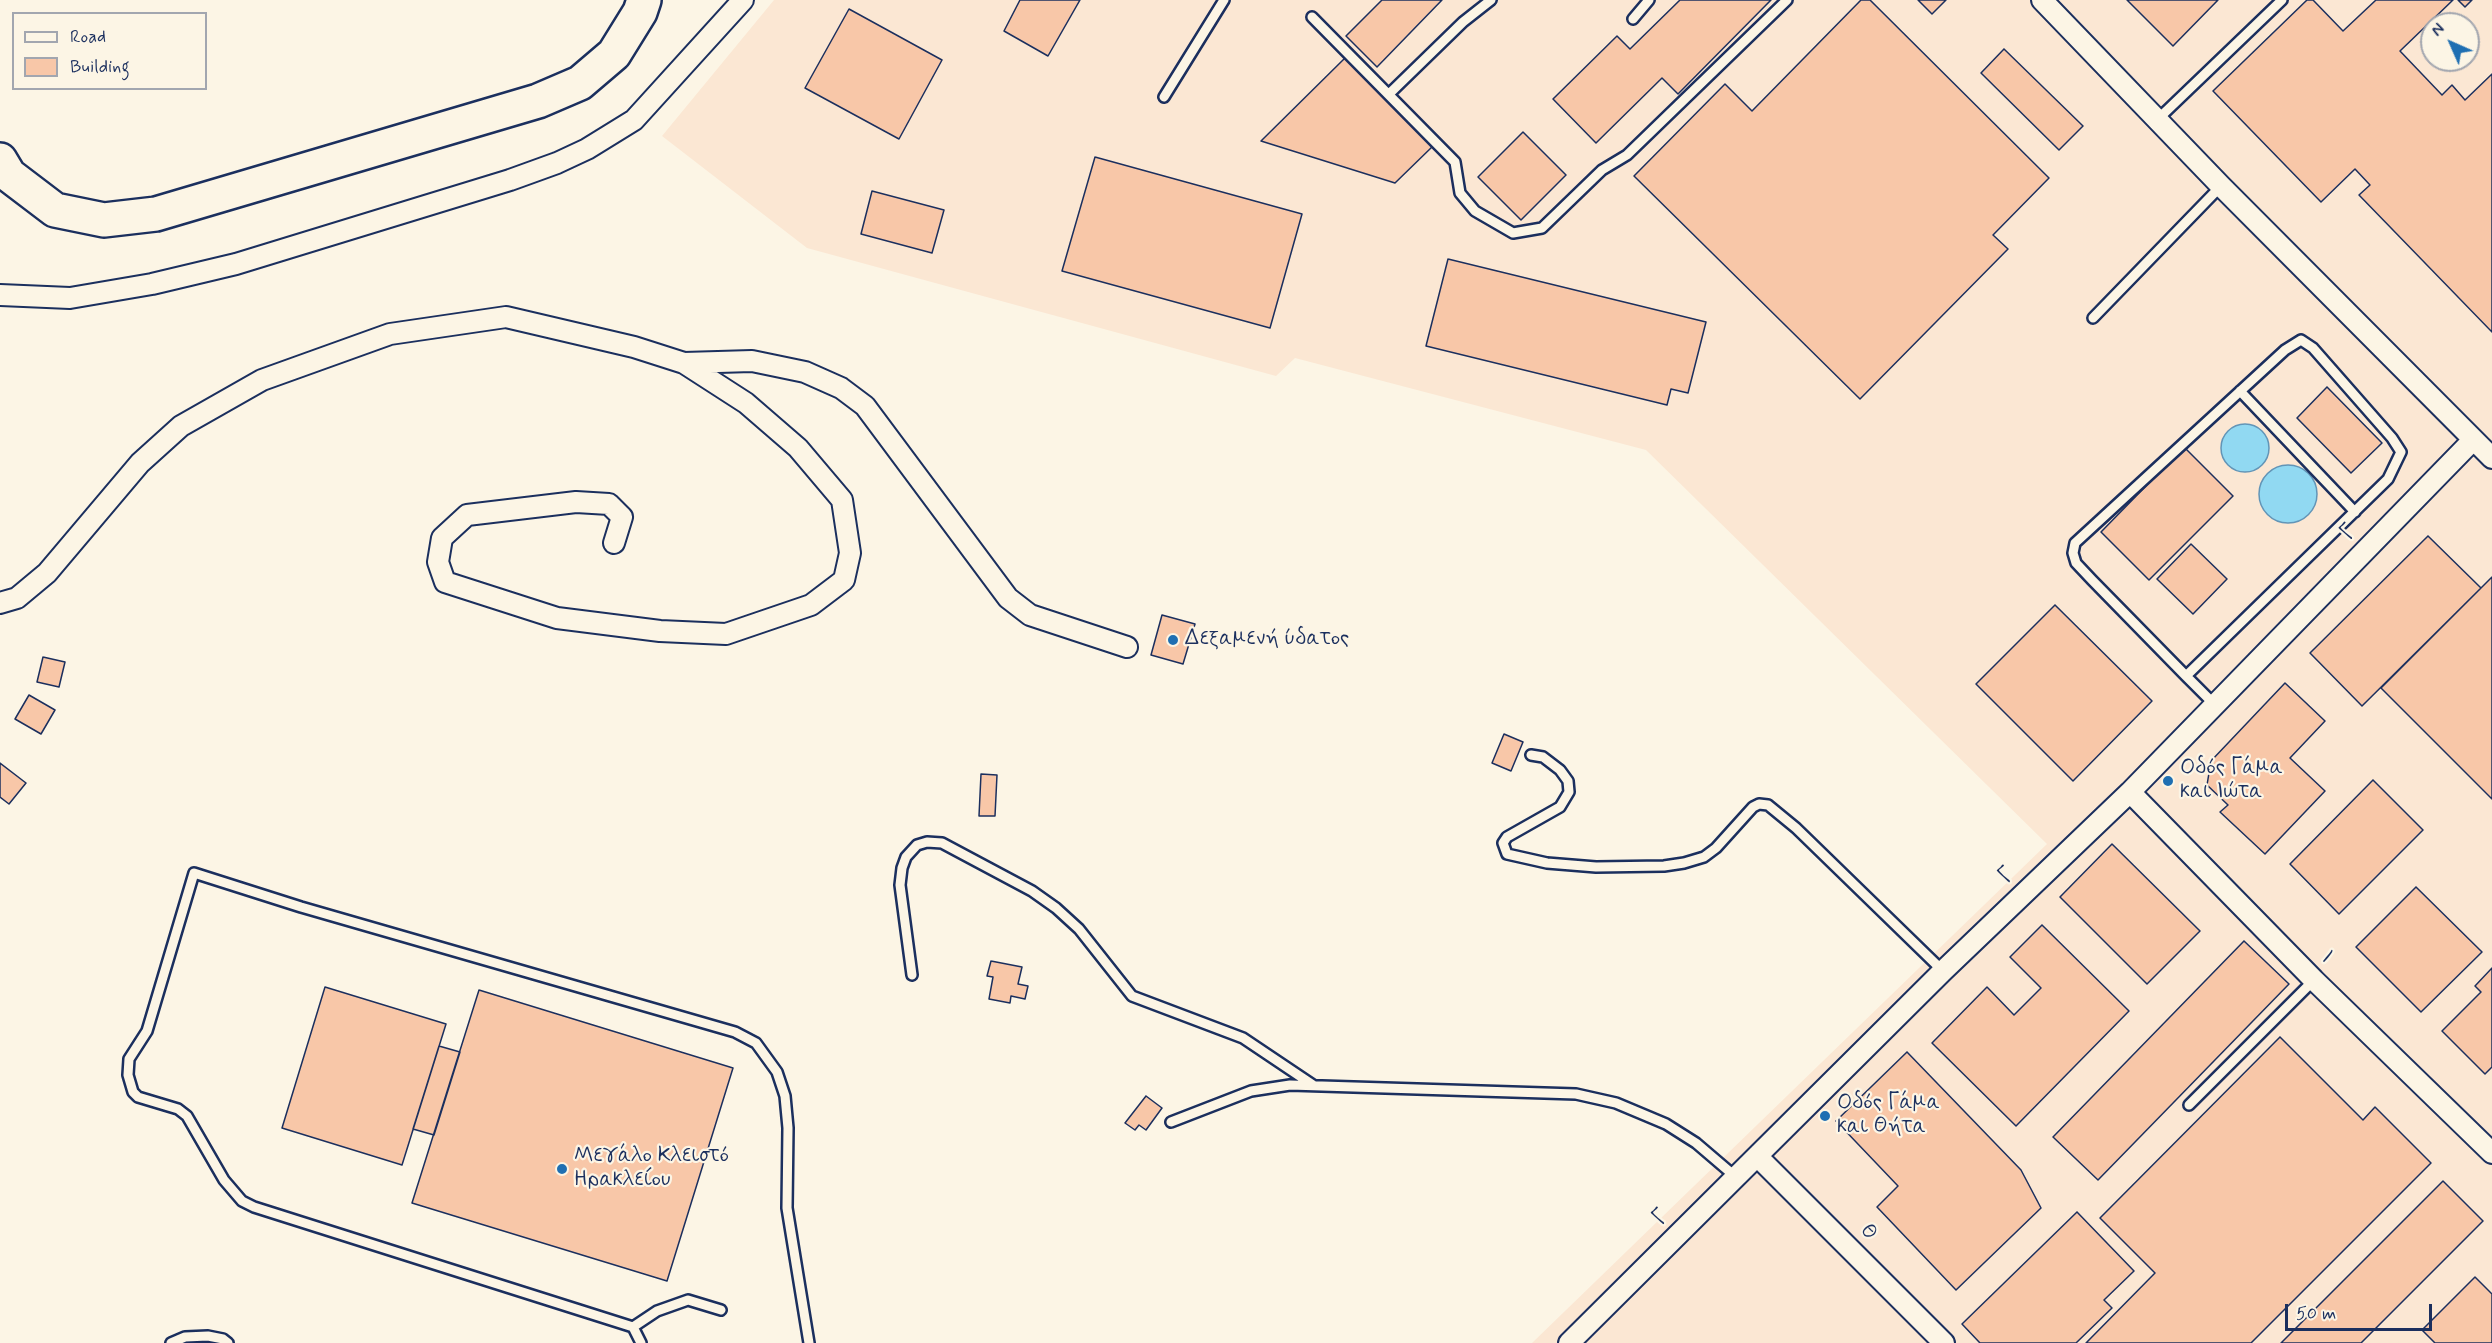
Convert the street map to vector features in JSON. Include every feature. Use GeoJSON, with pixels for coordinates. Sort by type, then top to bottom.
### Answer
{"type":"FeatureCollection","features":[{"type":"Feature","properties":{"kind":"highway"},"geometry":{"type":"LineString","coordinates":[[0,160],[9,175],[55,210],[104,220],[156,214],[538,101],[580,83],[614,54],[640,12],[644,0]]}},
{"type":"Feature","properties":{"kind":"street"},"geometry":{"type":"LineString","coordinates":[[0,295],[70,298],[194,274],[236,264],[430,205],[557,163],[587,149],[634,120],[743,0]]}},
{"type":"Feature","properties":{"kind":"street"},"geometry":{"type":"LineString","coordinates":[[2042,0],[2221,186],[2492,458]]}},
{"type":"Feature","properties":{"kind":"street"},"geometry":{"type":"LineString","coordinates":[[0,603],[17,598],[47,573],[140,463],[181,426],[262,380],[390,334],[506,317],[634,347],[684,363],[746,403],[798,448],[842,500],[850,553],[844,580],[811,605],[726,634],[660,631],[557,618],[445,582],[438,562],[442,538],[467,515],[576,502],[609,504],[622,518],[614,543]]}},
{"type":"Feature","properties":{"kind":"street"},"geometry":{"type":"LineString","coordinates":[[684,363],[752,361],[805,372],[841,387],[865,406],[1008,598],[1030,615],[1128,647]]}},
{"type":"Feature","properties":{"kind":"street","name":"Γ"},"geometry":{"type":"LineString","coordinates":[[1569,1343],[1944,970],[2130,792],[2473,440]]}},
{"type":"Feature","properties":{"kind":"street","name":"Ι"},"geometry":{"type":"LineString","coordinates":[[2130,792],[2314,980],[2492,1153]]}},
{"type":"Feature","properties":{"kind":"street","name":"Θ"},"geometry":{"type":"LineString","coordinates":[[1758,1157],[1944,1343]]}},
{"type":"Feature","properties":{"kind":"lane"},"geometry":{"type":"LineString","coordinates":[[1164,98],[1224,0]]}},
{"type":"Feature","properties":{"kind":"lane"},"geometry":{"type":"LineString","coordinates":[[1389,93],[1463,22],[1491,0]]}},
{"type":"Feature","properties":{"kind":"lane"},"geometry":{"type":"LineString","coordinates":[[1633,19],[1649,0]]}},
{"type":"Feature","properties":{"kind":"lane"},"geometry":{"type":"LineString","coordinates":[[1312,17],[1455,162],[1460,193],[1475,211],[1513,233],[1542,228],[1602,170],[1628,155],[1787,0]]}},
{"type":"Feature","properties":{"kind":"lane"},"geometry":{"type":"LineString","coordinates":[[2157,120],[2282,0]]}},
{"type":"Feature","properties":{"kind":"lane"},"geometry":{"type":"LineString","coordinates":[[2093,318],[2221,186]]}},
{"type":"Feature","properties":{"kind":"lane"},"geometry":{"type":"LineString","coordinates":[[2186,676],[2388,479],[2401,452],[2392,438],[2313,348],[2301,340],[2291,345],[2075,543],[2073,553],[2076,564],[2186,676],[2215,705]]}},
{"type":"Feature","properties":{"kind":"lane"},"geometry":{"type":"LineString","coordinates":[[2240,391],[2355,512]]}},
{"type":"Feature","properties":{"kind":"lane"},"geometry":{"type":"LineString","coordinates":[[1531,755],[1552,762],[1568,781],[1569,792],[1560,807],[1507,837],[1503,843],[1507,854],[1547,863],[1596,867],[1664,866],[1684,863],[1704,857],[1716,848],[1753,807],[1760,804],[1768,805],[1796,828],[1944,970]]}},
{"type":"Feature","properties":{"kind":"lane"},"geometry":{"type":"LineString","coordinates":[[912,975],[900,885],[902,868],[906,857],[917,845],[927,842],[942,843],[1032,891],[1056,908],[1085,935],[1118,981],[1132,996],[1243,1038],[1272,1055],[1313,1086]]}},
{"type":"Feature","properties":{"kind":"lane"},"geometry":{"type":"LineString","coordinates":[[641,1343],[633,1327],[254,1207],[242,1200],[224,1180],[187,1116],[178,1109],[138,1097],[132,1092],[128,1075],[129,1059],[147,1031],[194,873],[301,907],[735,1032],[756,1042],[777,1072],[785,1096],[788,1128],[787,1208],[809,1343]]}},
{"type":"Feature","properties":{"kind":"lane"},"geometry":{"type":"LineString","coordinates":[[2189,1105],[2314,980]]}},
{"type":"Feature","properties":{"kind":"lane"},"geometry":{"type":"LineString","coordinates":[[1172,1122],[1251,1090],[1290,1085],[1559,1092],[1590,1096],[1616,1103],[1666,1124],[1696,1143],[1737,1178]]}},
{"type":"Feature","properties":{"kind":"lane"},"geometry":{"type":"LineString","coordinates":[[633,1327],[657,1311],[688,1300],[721,1310]]}},
{"type":"Feature","properties":{"kind":"lane"},"geometry":{"type":"LineString","coordinates":[[171,1343],[185,1337],[208,1336],[223,1339],[228,1343]]}},
{"type":"Feature","properties":{"kind":"shaded area"},"geometry":{"type":"Polygon","coordinates":[[[774,0],[2492,0],[2492,1343],[1532,1343],[2047,844],[1646,450],[1295,358],[1276,376],[807,248],[662,136],[774,0]]]}},
{"type":"Feature","properties":{"kind":"water"},"geometry":{"type":"Polygon","coordinates":[[[2245,424],[2262,431],[2269,448],[2262,465],[2245,472],[2228,465],[2221,448],[2228,431],[2245,424]]]}},
{"type":"Feature","properties":{"kind":"water"},"geometry":{"type":"Polygon","coordinates":[[[2288,465],[2304,470],[2312,478],[2317,494],[2312,510],[2304,518],[2288,523],[2272,518],[2264,510],[2259,494],[2264,478],[2272,470],[2288,465]]]}},
{"type":"Feature","properties":{"kind":"building"},"geometry":{"type":"Polygon","coordinates":[[[1020,0],[1080,0],[1048,56],[1004,31],[1020,0]]]}},
{"type":"Feature","properties":{"kind":"building"},"geometry":{"type":"Polygon","coordinates":[[[1382,0],[1442,0],[1377,67],[1346,36],[1382,0]]]}},
{"type":"Feature","properties":{"kind":"building"},"geometry":{"type":"Polygon","coordinates":[[[1680,0],[1771,0],[1678,94],[1662,78],[1596,143],[1553,99],[1617,36],[1630,49],[1680,0]]]}},
{"type":"Feature","properties":{"kind":"building"},"geometry":{"type":"Polygon","coordinates":[[[1861,0],[1870,0],[2049,178],[1993,235],[2008,249],[1860,399],[1634,176],[1725,84],[1752,111],[1861,0]]]}},
{"type":"Feature","properties":{"kind":"building"},"geometry":{"type":"Polygon","coordinates":[[[1918,0],[1946,0],[1932,14],[1918,0]]]}},
{"type":"Feature","properties":{"kind":"building"},"geometry":{"type":"Polygon","coordinates":[[[2127,0],[2218,0],[2173,46],[2127,0]]]}},
{"type":"Feature","properties":{"kind":"building"},"geometry":{"type":"Polygon","coordinates":[[[2307,0],[2313,0],[2343,31],[2376,0],[2453,0],[2441,12],[2420,12],[2420,32],[2400,51],[2442,95],[2452,85],[2465,100],[2492,74],[2492,332],[2359,195],[2370,185],[2355,169],[2321,202],[2213,91],[2307,0]]]}},
{"type":"Feature","properties":{"kind":"building"},"geometry":{"type":"Polygon","coordinates":[[[2458,0],[2472,0],[2465,7],[2458,0]]]}},
{"type":"Feature","properties":{"kind":"building"},"geometry":{"type":"Polygon","coordinates":[[[849,9],[942,60],[899,139],[805,88],[849,9]]]}},
{"type":"Feature","properties":{"kind":"building"},"geometry":{"type":"Polygon","coordinates":[[[2004,49],[2083,126],[2059,150],[1981,73],[2004,49]]]}},
{"type":"Feature","properties":{"kind":"building"},"geometry":{"type":"Polygon","coordinates":[[[1345,58],[1433,146],[1395,183],[1261,141],[1345,58]]]}},
{"type":"Feature","properties":{"kind":"building"},"geometry":{"type":"Polygon","coordinates":[[[1523,132],[1566,175],[1521,220],[1478,177],[1523,132]]]}},
{"type":"Feature","properties":{"kind":"building"},"geometry":{"type":"Polygon","coordinates":[[[1095,157],[1302,214],[1270,328],[1062,271],[1095,157]]]}},
{"type":"Feature","properties":{"kind":"building"},"geometry":{"type":"Polygon","coordinates":[[[872,191],[944,210],[932,253],[861,234],[872,191]]]}},
{"type":"Feature","properties":{"kind":"building"},"geometry":{"type":"Polygon","coordinates":[[[1448,259],[1706,322],[1688,393],[1671,389],[1667,405],[1426,346],[1448,259]]]}},
{"type":"Feature","properties":{"kind":"building"},"geometry":{"type":"Polygon","coordinates":[[[2327,387],[2382,443],[2351,473],[2297,418],[2327,387]]]}},
{"type":"Feature","properties":{"kind":"building"},"geometry":{"type":"Polygon","coordinates":[[[2184,447],[2233,496],[2149,580],[2101,532],[2184,447]]]}},
{"type":"Feature","properties":{"kind":"building"},"geometry":{"type":"Polygon","coordinates":[[[2428,536],[2481,588],[2362,706],[2310,653],[2428,536]]]}},
{"type":"Feature","properties":{"kind":"building"},"geometry":{"type":"Polygon","coordinates":[[[2191,544],[2227,579],[2193,614],[2157,579],[2191,544]]]}},
{"type":"Feature","properties":{"kind":"building"},"geometry":{"type":"Polygon","coordinates":[[[2492,577],[2492,799],[2381,688],[2492,577]]]}},
{"type":"Feature","properties":{"kind":"building"},"geometry":{"type":"Polygon","coordinates":[[[2055,605],[2152,701],[2073,781],[1976,684],[2055,605]]]}},
{"type":"Feature","properties":{"kind":"building","name":"Δεξαμενή ύδατος"},"geometry":{"type":"Polygon","coordinates":[[[1162,615],[1195,624],[1183,664],[1151,655],[1162,615]]]}},
{"type":"Feature","properties":{"kind":"building"},"geometry":{"type":"Polygon","coordinates":[[[43,657],[65,662],[59,687],[37,682],[43,657]]]}},
{"type":"Feature","properties":{"kind":"building"},"geometry":{"type":"Polygon","coordinates":[[[2285,683],[2325,721],[2290,758],[2325,791],[2265,854],[2220,812],[2228,805],[2207,785],[2211,761],[2285,683]]]}},
{"type":"Feature","properties":{"kind":"building"},"geometry":{"type":"Polygon","coordinates":[[[29,695],[55,710],[41,734],[15,719],[29,695]]]}},
{"type":"Feature","properties":{"kind":"building"},"geometry":{"type":"Polygon","coordinates":[[[1504,734],[1523,742],[1511,771],[1492,763],[1504,734]]]}},
{"type":"Feature","properties":{"kind":"building"},"geometry":{"type":"Polygon","coordinates":[[[0,763],[26,783],[9,804],[0,797],[0,763]]]}},
{"type":"Feature","properties":{"kind":"building"},"geometry":{"type":"Polygon","coordinates":[[[981,774],[997,775],[995,816],[979,816],[981,774]]]}},
{"type":"Feature","properties":{"kind":"building"},"geometry":{"type":"Polygon","coordinates":[[[2373,780],[2423,830],[2339,914],[2290,864],[2373,780]]]}},
{"type":"Feature","properties":{"kind":"building"},"geometry":{"type":"Polygon","coordinates":[[[2112,844],[2200,931],[2147,984],[2060,897],[2112,844]]]}},
{"type":"Feature","properties":{"kind":"building"},"geometry":{"type":"Polygon","coordinates":[[[2416,887],[2482,952],[2421,1012],[2356,947],[2416,887]]]}},
{"type":"Feature","properties":{"kind":"building"},"geometry":{"type":"Polygon","coordinates":[[[2042,925],[2129,1011],[2016,1126],[1932,1043],[1987,987],[2014,1015],[2041,988],[2010,957],[2042,925]]]}},
{"type":"Feature","properties":{"kind":"building"},"geometry":{"type":"Polygon","coordinates":[[[2244,941],[2289,984],[2098,1180],[2053,1137],[2244,941]]]}},
{"type":"Feature","properties":{"kind":"building"},"geometry":{"type":"Polygon","coordinates":[[[991,961],[1022,967],[1018,984],[1028,986],[1025,999],[1011,996],[1010,1003],[989,999],[993,977],[987,976],[991,961]]]}},
{"type":"Feature","properties":{"kind":"building"},"geometry":{"type":"Polygon","coordinates":[[[2492,968],[2492,1067],[2485,1074],[2442,1031],[2481,992],[2475,986],[2492,968]]]}},
{"type":"Feature","properties":{"kind":"building"},"geometry":{"type":"Polygon","coordinates":[[[325,987],[446,1024],[402,1165],[282,1128],[325,987]]]}},
{"type":"Feature","properties":{"kind":"building","name":"Μεγάλο Κλειστό Ηρακλείου"},"geometry":{"type":"Polygon","coordinates":[[[479,990],[733,1068],[667,1281],[412,1203],[479,990]]]}},
{"type":"Feature","properties":{"kind":"building"},"geometry":{"type":"Polygon","coordinates":[[[2280,1037],[2363,1120],[2375,1107],[2431,1163],[2251,1343],[2086,1343],[2155,1273],[2100,1218],[2280,1037]]]}},
{"type":"Feature","properties":{"kind":"building"},"geometry":{"type":"Polygon","coordinates":[[[439,1046],[460,1052],[434,1135],[413,1129],[439,1046]]]}},
{"type":"Feature","properties":{"kind":"building"},"geometry":{"type":"Polygon","coordinates":[[[1907,1052],[2021,1170],[2041,1208],[1956,1290],[1877,1207],[1898,1186],[1836,1121],[1907,1052]]]}},
{"type":"Feature","properties":{"kind":"building"},"geometry":{"type":"Polygon","coordinates":[[[1146,1096],[1162,1108],[1146,1130],[1139,1125],[1135,1130],[1125,1123],[1146,1096]]]}},
{"type":"Feature","properties":{"kind":"building"},"geometry":{"type":"Polygon","coordinates":[[[2443,1181],[2483,1221],[2361,1343],[2281,1343],[2443,1181]]]}},
{"type":"Feature","properties":{"kind":"building"},"geometry":{"type":"Polygon","coordinates":[[[2077,1212],[2134,1271],[2104,1300],[2112,1308],[2076,1343],[1980,1343],[1962,1324],[2077,1212]]]}},
{"type":"Feature","properties":{"kind":"building"},"geometry":{"type":"Polygon","coordinates":[[[2475,1277],[2492,1294],[2492,1343],[2435,1343],[2422,1330],[2475,1277]]]}},
{"type":"Feature","properties":{"kind":"place","name":"Δεξαμενή ύδατος"},"geometry":{"type":"Point","coordinates":[1173,640]}},
{"type":"Feature","properties":{"kind":"place","name":"Οδός Γάμα και Ιώτα"},"geometry":{"type":"Point","coordinates":[2168,781]}},
{"type":"Feature","properties":{"kind":"place","name":"Οδός Γάμα και Θήτα"},"geometry":{"type":"Point","coordinates":[1825,1116]}},
{"type":"Feature","properties":{"kind":"place","name":"Μεγάλο Κλειστό Ηρακλείου"},"geometry":{"type":"Point","coordinates":[562,1169]}}]}
